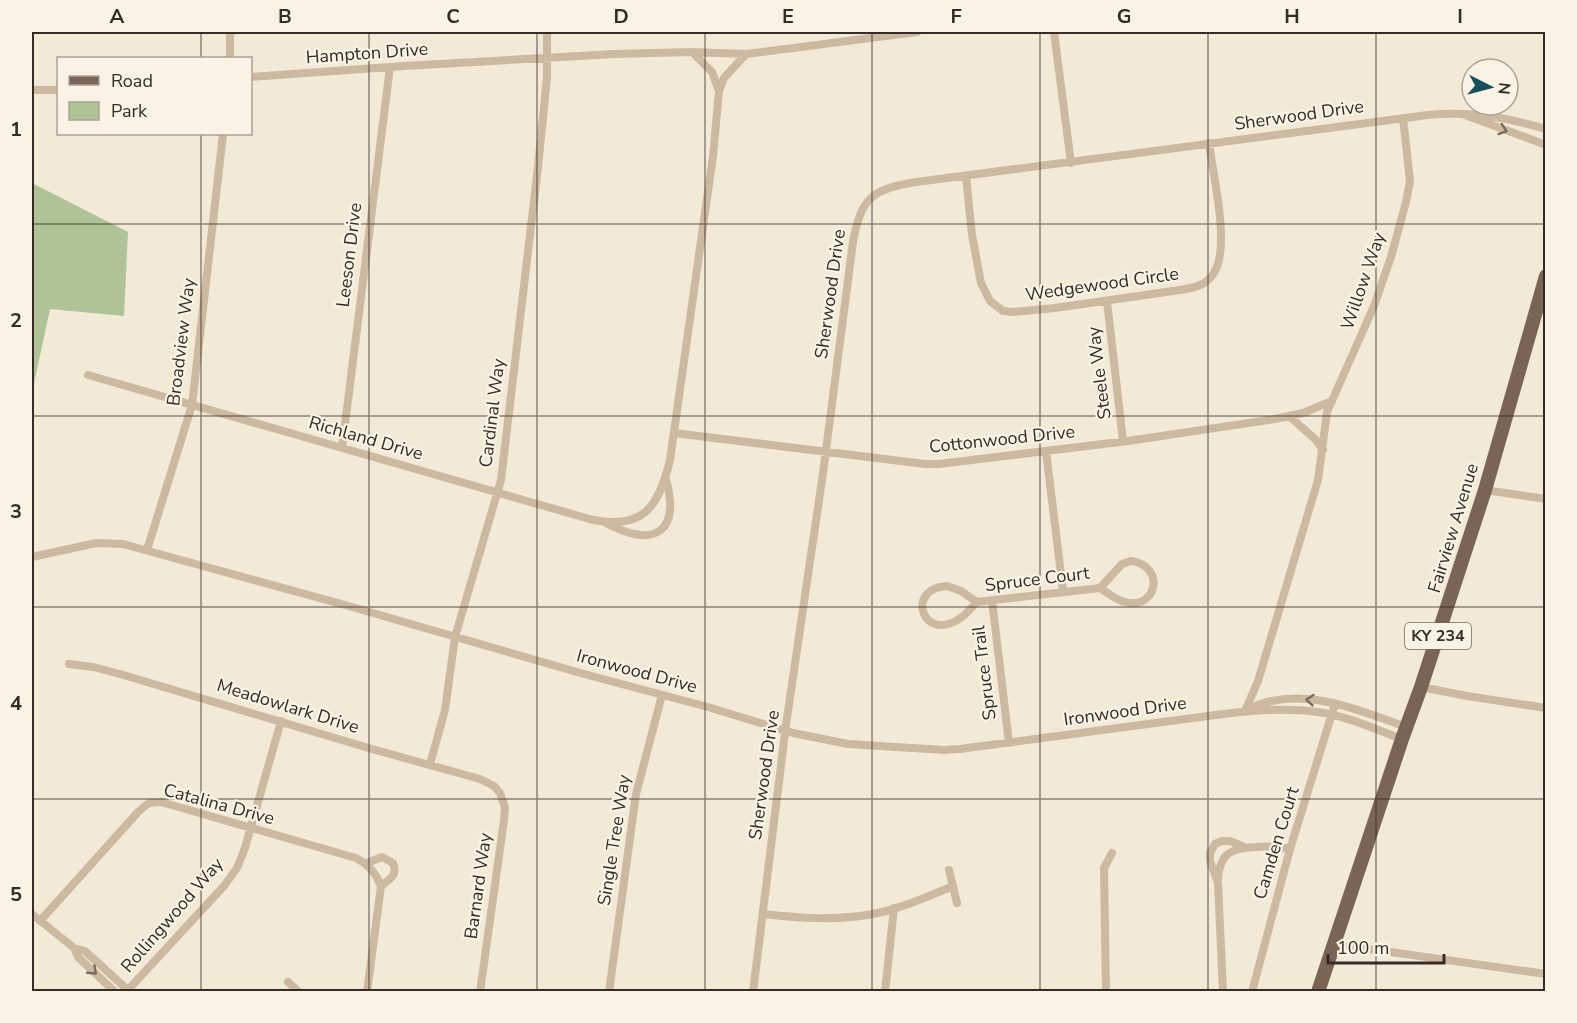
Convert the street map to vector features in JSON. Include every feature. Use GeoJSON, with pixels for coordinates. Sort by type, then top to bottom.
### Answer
{"type":"FeatureCollection","features":[{"type":"Feature","properties":{"kind":"main road","name":"Fairview Avenue"},"geometry":{"type":"LineString","coordinates":[[1318,992],[1485,490],[1543,291],[1545,276]]}},
{"type":"Feature","properties":{"kind":"street"},"geometry":{"type":"LineString","coordinates":[[230,32],[230,57]]}},
{"type":"Feature","properties":{"kind":"street","name":"Cardinal Way"},"geometry":{"type":"LineString","coordinates":[[430,764],[445,710],[455,637],[498,493],[526,270],[548,58],[547,32]]}},
{"type":"Feature","properties":{"kind":"street","name":"Hampton Drive"},"geometry":{"type":"LineString","coordinates":[[252,77],[548,58],[692,52],[746,54],[917,32]]}},
{"type":"Feature","properties":{"kind":"street"},"geometry":{"type":"LineString","coordinates":[[1054,32],[1071,163]]}},
{"type":"Feature","properties":{"kind":"street"},"geometry":{"type":"LineString","coordinates":[[692,52],[712,72],[719,91]]}},
{"type":"Feature","properties":{"kind":"street"},"geometry":{"type":"LineString","coordinates":[[603,522],[637,536],[648,536],[658,531],[667,521],[672,503],[666,478],[708,187],[719,91],[724,78],[746,54]]}},
{"type":"Feature","properties":{"kind":"street","name":"Leeson Drive"},"geometry":{"type":"LineString","coordinates":[[342,448],[390,67]]}},
{"type":"Feature","properties":{"kind":"street"},"geometry":{"type":"LineString","coordinates":[[32,90],[57,90]]}},
{"type":"Feature","properties":{"kind":"street","name":"Sherwood Drive"},"geometry":{"type":"LineString","coordinates":[[753,992],[853,242],[861,209],[876,193],[916,182],[1403,118],[1460,114]]}},
{"type":"Feature","properties":{"kind":"street","name":"Sherwood Drive"},"geometry":{"type":"LineString","coordinates":[[1469,117],[1545,145]]}},
{"type":"Feature","properties":{"kind":"street","name":"Sherwood Drive"},"geometry":{"type":"LineString","coordinates":[[1498,117],[1545,129]]}},
{"type":"Feature","properties":{"kind":"street","name":"Willow Way"},"geometry":{"type":"LineString","coordinates":[[1245,711],[1258,681],[1318,480],[1327,412],[1374,306],[1391,257],[1406,202],[1410,181],[1403,118]]}},
{"type":"Feature","properties":{"kind":"street","name":"Broadview Way"},"geometry":{"type":"LineString","coordinates":[[147,550],[192,405],[223,135]]}},
{"type":"Feature","properties":{"kind":"street","name":"Wedgewood Circle"},"geometry":{"type":"LineString","coordinates":[[966,176],[972,234],[981,283],[993,304],[1003,311],[1013,312],[1107,301],[1197,287],[1211,278],[1215,272],[1222,246],[1209,143]]}},
{"type":"Feature","properties":{"kind":"street","name":"Steele Way"},"geometry":{"type":"LineString","coordinates":[[1107,301],[1123,441]]}},
{"type":"Feature","properties":{"kind":"street","name":"Richland Drive"},"geometry":{"type":"LineString","coordinates":[[88,375],[603,522],[636,518],[653,505],[666,478]]}},
{"type":"Feature","properties":{"kind":"street","name":"Cottonwood Drive"},"geometry":{"type":"LineString","coordinates":[[674,433],[939,464],[1123,441],[1289,416],[1332,401]]}},
{"type":"Feature","properties":{"kind":"street"},"geometry":{"type":"LineString","coordinates":[[1289,416],[1323,450]]}},
{"type":"Feature","properties":{"kind":"street"},"geometry":{"type":"LineString","coordinates":[[1046,451],[1063,591]]}},
{"type":"Feature","properties":{"kind":"street"},"geometry":{"type":"LineString","coordinates":[[1485,490],[1545,500]]}},
{"type":"Feature","properties":{"kind":"street","name":"Ironwood Drive"},"geometry":{"type":"LineString","coordinates":[[32,557],[103,542],[123,544],[786,731],[848,744],[944,750],[1245,711],[1294,710],[1332,715],[1404,733]]}},
{"type":"Feature","properties":{"kind":"street"},"geometry":{"type":"LineString","coordinates":[[1126,562],[1136,562],[1145,566],[1153,577],[1150,595],[1135,603],[1121,601],[1100,588],[1126,562]]}},
{"type":"Feature","properties":{"kind":"street"},"geometry":{"type":"LineString","coordinates":[[943,586],[954,587],[976,602],[962,617],[944,625],[932,623],[922,609],[925,596],[943,586]]}},
{"type":"Feature","properties":{"kind":"street","name":"Spruce Court"},"geometry":{"type":"LineString","coordinates":[[976,602],[1100,588]]}},
{"type":"Feature","properties":{"kind":"street","name":"Spruce Trail"},"geometry":{"type":"LineString","coordinates":[[992,600],[1009,743]]}},
{"type":"Feature","properties":{"kind":"street","name":"Meadowlark Drive"},"geometry":{"type":"LineString","coordinates":[[69,664],[120,674],[372,749],[480,778],[495,788]]}},
{"type":"Feature","properties":{"kind":"street"},"geometry":{"type":"LineString","coordinates":[[1421,687],[1545,708]]}},
{"type":"Feature","properties":{"kind":"street","name":"Single Tree Way"},"geometry":{"type":"LineString","coordinates":[[609,992],[634,801],[662,695]]}},
{"type":"Feature","properties":{"kind":"street","name":"Ironwood Drive"},"geometry":{"type":"LineString","coordinates":[[1245,711],[1269,700],[1288,698],[1335,704],[1404,733]]}},
{"type":"Feature","properties":{"kind":"street","name":"Camden Court"},"geometry":{"type":"LineString","coordinates":[[1252,992],[1290,849],[1335,704]]}},
{"type":"Feature","properties":{"kind":"street","name":"Rollingwood Way"},"geometry":{"type":"LineString","coordinates":[[128,991],[231,877],[241,858],[251,829],[281,721]]}},
{"type":"Feature","properties":{"kind":"street","name":"Barnard Way"},"geometry":{"type":"LineString","coordinates":[[480,992],[504,820],[503,802],[495,788]]}},
{"type":"Feature","properties":{"kind":"street","name":"Catalina Drive"},"geometry":{"type":"LineString","coordinates":[[40,921],[134,816],[149,803],[161,802],[356,858],[365,864]]}},
{"type":"Feature","properties":{"kind":"street","name":"Camden Court"},"geometry":{"type":"LineString","coordinates":[[1223,992],[1218,883],[1210,861],[1212,848],[1217,843],[1225,841],[1244,847]]}},
{"type":"Feature","properties":{"kind":"street"},"geometry":{"type":"LineString","coordinates":[[1218,883],[1224,857],[1233,850],[1244,847],[1279,846],[1290,849]]}},
{"type":"Feature","properties":{"kind":"street"},"geometry":{"type":"LineString","coordinates":[[1106,992],[1104,868],[1112,854]]}},
{"type":"Feature","properties":{"kind":"street"},"geometry":{"type":"LineString","coordinates":[[367,992],[381,886],[374,872],[365,864],[382,857],[393,863],[395,870],[393,876],[381,886]]}},
{"type":"Feature","properties":{"kind":"street"},"geometry":{"type":"LineString","coordinates":[[949,870],[951,887],[957,903]]}},
{"type":"Feature","properties":{"kind":"street"},"geometry":{"type":"LineString","coordinates":[[763,914],[806,918],[867,915],[894,908],[951,887]]}},
{"type":"Feature","properties":{"kind":"street"},"geometry":{"type":"LineString","coordinates":[[885,992],[894,908]]}},
{"type":"Feature","properties":{"kind":"street"},"geometry":{"type":"LineString","coordinates":[[32,914],[74,948],[85,951],[128,991]]}},
{"type":"Feature","properties":{"kind":"street"},"geometry":{"type":"LineString","coordinates":[[1334,944],[1545,974]]}},
{"type":"Feature","properties":{"kind":"street"},"geometry":{"type":"LineString","coordinates":[[74,948],[78,957],[115,992]]}},
{"type":"Feature","properties":{"kind":"street"},"geometry":{"type":"LineString","coordinates":[[288,982],[299,992]]}},
{"type":"Feature","properties":{"kind":"green space"},"geometry":{"type":"Polygon","coordinates":[[[32,183],[128,232],[124,316],[50,309],[32,393],[32,183]]]}}]}
